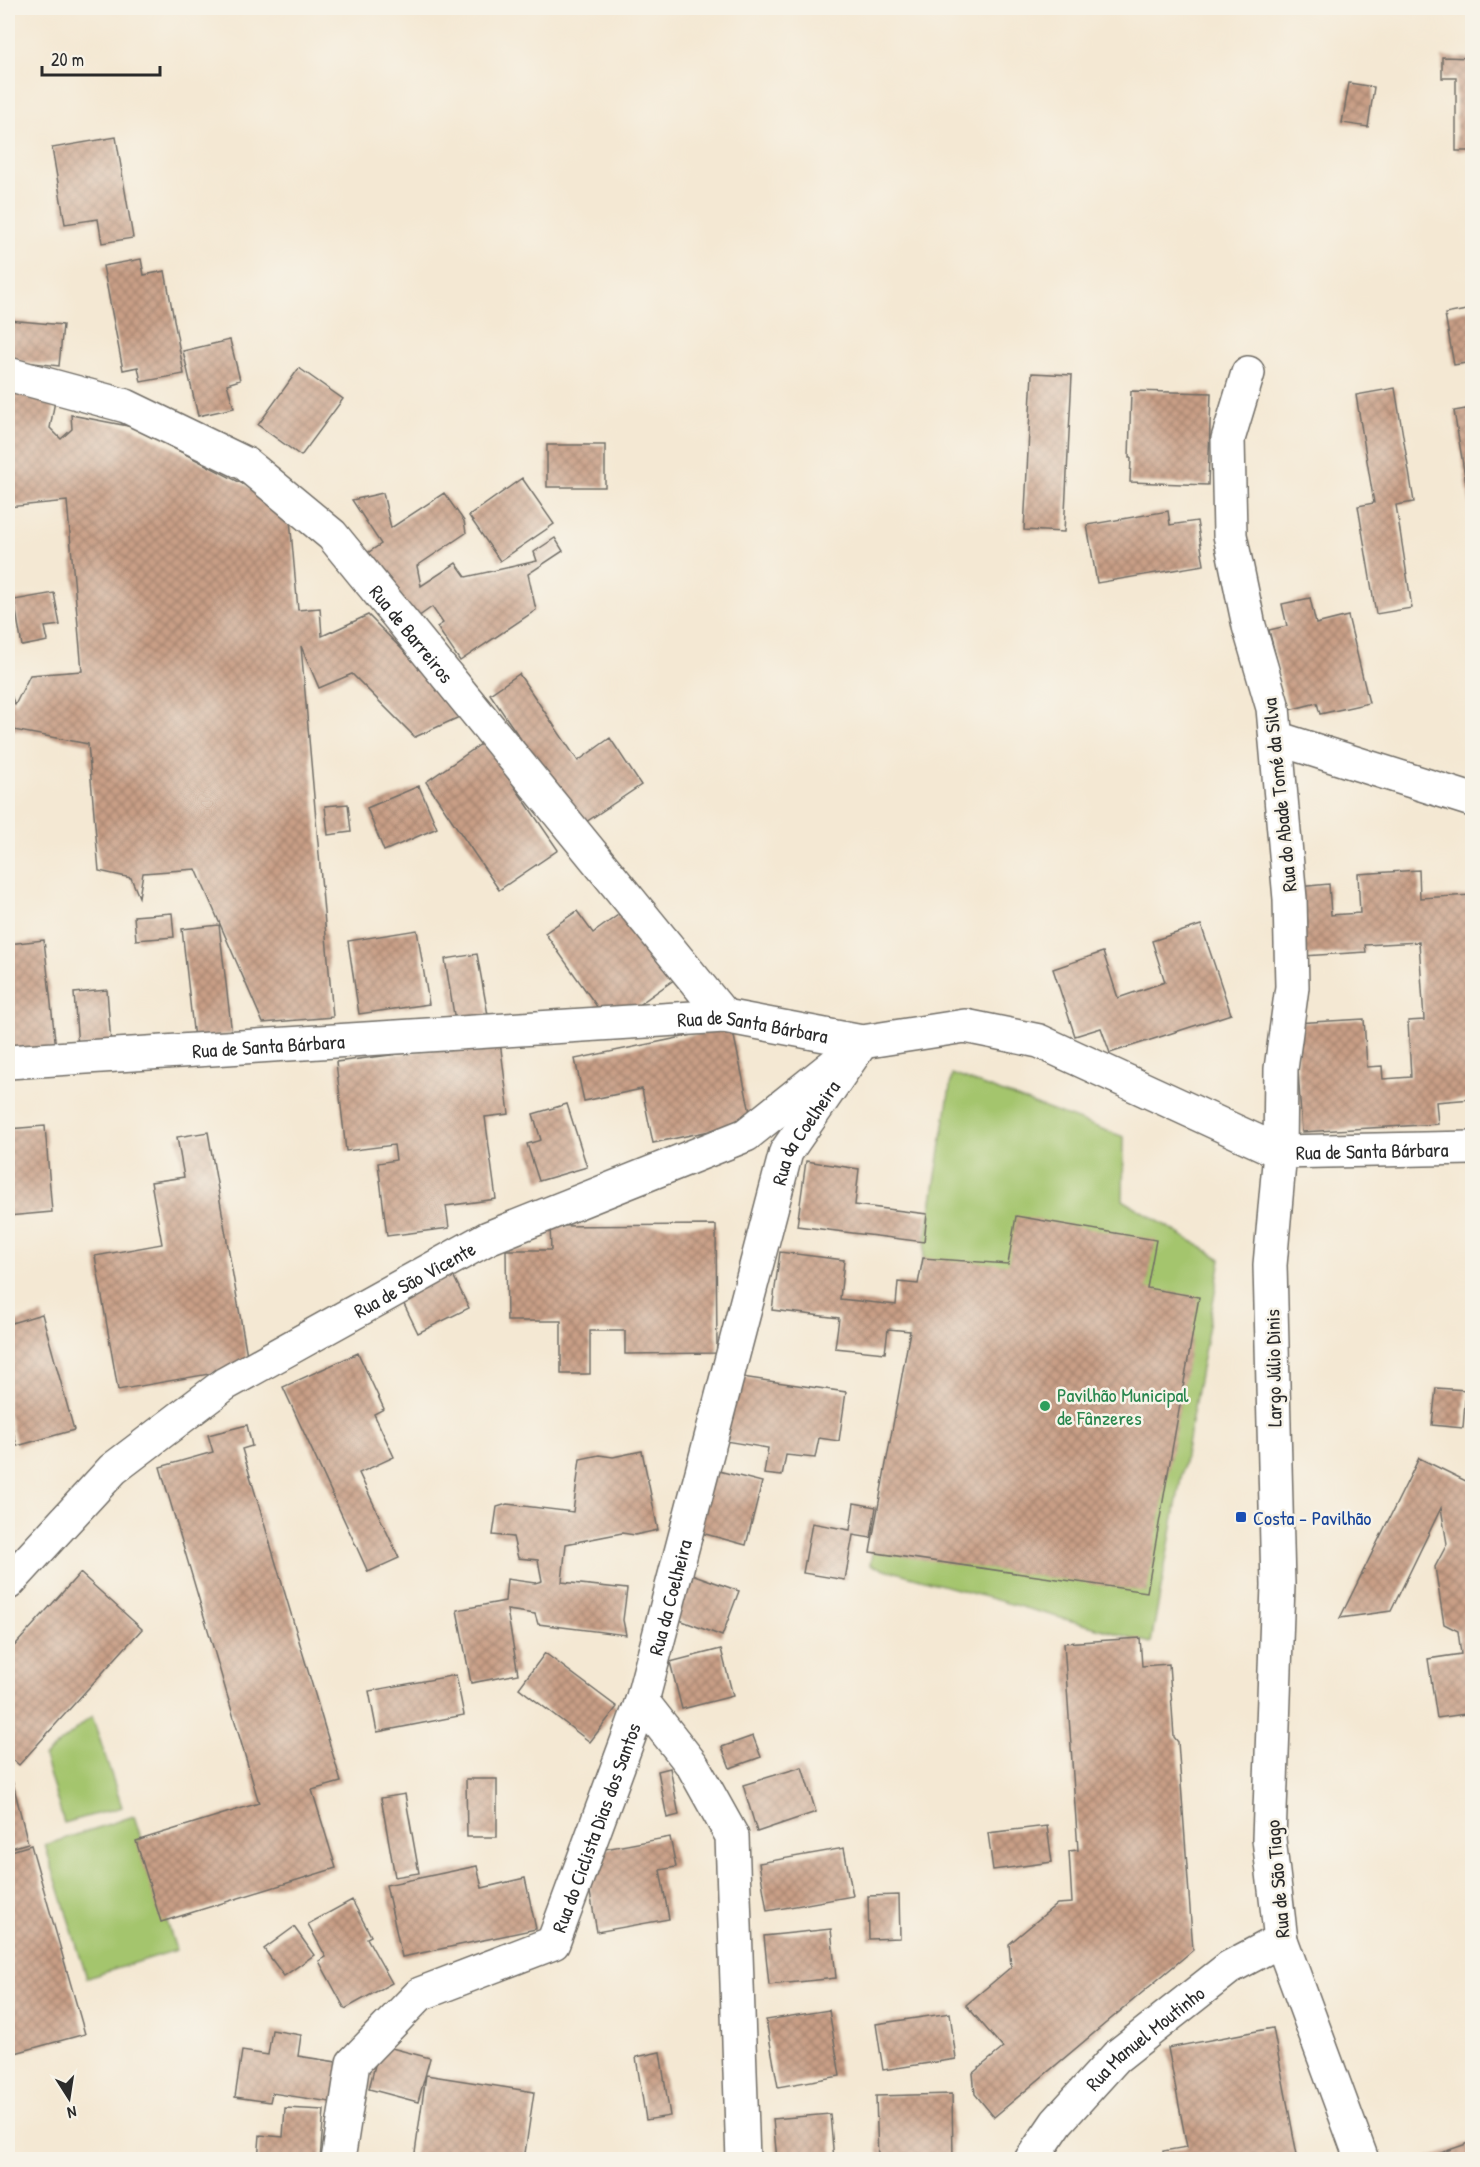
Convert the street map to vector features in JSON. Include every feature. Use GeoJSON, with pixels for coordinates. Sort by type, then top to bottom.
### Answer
{"type":"FeatureCollection","features":[{"type":"Feature","properties":{"kind":"street","name":"Rua de Barreiros"},"geometry":{"type":"LineString","coordinates":[[8,374],[126,406],[246,464],[332,535],[724,1016]]}},
{"type":"Feature","properties":{"kind":"street","name":"Rua do Abade Tomé da Silva"},"geometry":{"type":"LineString","coordinates":[[1248,374],[1228,439],[1230,535],[1249,626],[1273,708],[1290,899],[1292,987],[1281,1068],[1280,1152]]}},
{"type":"Feature","properties":{"kind":"street"},"geometry":{"type":"LineString","coordinates":[[1276,738],[1473,800]]}},
{"type":"Feature","properties":{"kind":"street","name":"Rua de Santa Bárbara"},"geometry":{"type":"LineString","coordinates":[[8,1062],[724,1016],[862,1042],[965,1026],[1039,1041],[1280,1152],[1473,1148]]}},
{"type":"Feature","properties":{"kind":"street","name":"Rua de São Vicente"},"geometry":{"type":"LineString","coordinates":[[8,1583],[113,1468],[225,1384],[488,1238],[746,1135],[862,1042]]}},
{"type":"Feature","properties":{"kind":"street","name":"Rua da Coelheira"},"geometry":{"type":"LineString","coordinates":[[642,1701],[786,1152],[862,1042]]}},
{"type":"Feature","properties":{"kind":"street","name":"Largo Júlio Dinis"},"geometry":{"type":"LineString","coordinates":[[1278,1585],[1270,1265],[1280,1152]]}},
{"type":"Feature","properties":{"kind":"street","name":"Rua de São Tiago"},"geometry":{"type":"LineString","coordinates":[[1278,1585],[1269,1839],[1281,1940],[1362,2160]]}},
{"type":"Feature","properties":{"kind":"street"},"geometry":{"type":"LineString","coordinates":[[642,1701],[693,1766],[732,1836],[743,2160]]}},
{"type":"Feature","properties":{"kind":"street","name":"Rua do Ciclista Dias dos Santos"},"geometry":{"type":"LineString","coordinates":[[338,2160],[353,2063],[420,1994],[553,1942],[642,1701]]}},
{"type":"Feature","properties":{"kind":"street","name":"Rua Manuel Moutinho"},"geometry":{"type":"LineString","coordinates":[[1031,2160],[1057,2122],[1116,2057],[1230,1966],[1281,1940]]}},
{"type":"Feature","properties":{"kind":"green space","name":"Pavilhão Municipal de Fânzeres"},"geometry":{"type":"Polygon","coordinates":[[[952,1074],[1124,1137],[1123,1200],[1221,1259],[1151,1643],[870,1565],[952,1074]]]}},
{"type":"Feature","properties":{"kind":"green space"},"geometry":{"type":"Polygon","coordinates":[[[92,1716],[122,1807],[64,1823],[44,1757],[92,1716]]]}},
{"type":"Feature","properties":{"kind":"green space"},"geometry":{"type":"Polygon","coordinates":[[[134,1816],[176,1950],[87,1978],[45,1845],[134,1816]]]}},
{"type":"Feature","properties":{"kind":"building"},"geometry":{"type":"Polygon","coordinates":[[[1442,57],[1472,58],[1472,151],[1456,151],[1456,78],[1442,78],[1442,57]]]}},
{"type":"Feature","properties":{"kind":"building"},"geometry":{"type":"Polygon","coordinates":[[[1349,83],[1374,87],[1368,127],[1342,123],[1349,83]]]}},
{"type":"Feature","properties":{"kind":"building"},"geometry":{"type":"Polygon","coordinates":[[[116,137],[133,238],[102,243],[98,219],[65,224],[52,148],[116,137]]]}},
{"type":"Feature","properties":{"kind":"building"},"geometry":{"type":"Polygon","coordinates":[[[141,259],[144,275],[165,271],[184,374],[141,382],[138,367],[123,370],[103,266],[141,259]]]}},
{"type":"Feature","properties":{"kind":"building"},"geometry":{"type":"Polygon","coordinates":[[[1472,309],[1472,362],[1454,365],[1445,314],[1472,309]]]}},
{"type":"Feature","properties":{"kind":"building"},"geometry":{"type":"Polygon","coordinates":[[[8,320],[63,325],[59,366],[8,360],[8,320]]]}},
{"type":"Feature","properties":{"kind":"building"},"geometry":{"type":"Polygon","coordinates":[[[230,340],[240,380],[227,384],[234,408],[198,416],[183,351],[230,340]]]}},
{"type":"Feature","properties":{"kind":"building"},"geometry":{"type":"Polygon","coordinates":[[[299,368],[343,399],[301,456],[258,425],[299,368]]]}},
{"type":"Feature","properties":{"kind":"building"},"geometry":{"type":"Polygon","coordinates":[[[1032,373],[1072,375],[1064,532],[1024,530],[1032,373]]]}},
{"type":"Feature","properties":{"kind":"building"},"geometry":{"type":"Polygon","coordinates":[[[8,381],[57,390],[50,428],[61,439],[72,429],[71,415],[133,427],[289,508],[298,610],[320,608],[322,636],[368,615],[466,714],[415,737],[352,674],[319,688],[301,646],[333,1017],[263,1023],[196,869],[143,873],[139,897],[131,878],[99,871],[88,744],[8,729],[8,688],[15,705],[30,675],[82,671],[67,501],[8,507],[8,381]]]}},
{"type":"Feature","properties":{"kind":"building"},"geometry":{"type":"Polygon","coordinates":[[[1395,388],[1414,502],[1396,505],[1412,608],[1376,614],[1358,506],[1374,503],[1356,395],[1395,388]]]}},
{"type":"Feature","properties":{"kind":"building"},"geometry":{"type":"Polygon","coordinates":[[[1131,391],[1211,393],[1208,485],[1130,482],[1131,391]]]}},
{"type":"Feature","properties":{"kind":"building"},"geometry":{"type":"Polygon","coordinates":[[[1472,408],[1472,512],[1471,512],[1454,411],[1472,408]]]}},
{"type":"Feature","properties":{"kind":"building"},"geometry":{"type":"Polygon","coordinates":[[[547,445],[605,445],[605,487],[547,487],[547,445]]]}},
{"type":"Feature","properties":{"kind":"building"},"geometry":{"type":"Polygon","coordinates":[[[522,478],[554,524],[500,561],[469,516],[522,478]]]}},
{"type":"Feature","properties":{"kind":"building"},"geometry":{"type":"Polygon","coordinates":[[[383,493],[391,528],[444,493],[464,521],[466,533],[417,566],[421,586],[456,563],[466,577],[537,561],[534,552],[555,538],[563,551],[528,574],[536,610],[460,661],[437,627],[443,623],[432,607],[411,622],[366,554],[381,544],[352,500],[383,493]]]}},
{"type":"Feature","properties":{"kind":"building"},"geometry":{"type":"Polygon","coordinates":[[[1168,511],[1170,525],[1197,521],[1204,565],[1097,583],[1087,525],[1168,511]]]}},
{"type":"Feature","properties":{"kind":"building"},"geometry":{"type":"Polygon","coordinates":[[[54,593],[60,625],[45,627],[48,641],[22,646],[14,600],[54,593]]]}},
{"type":"Feature","properties":{"kind":"building"},"geometry":{"type":"Polygon","coordinates":[[[1310,598],[1316,624],[1348,616],[1369,703],[1320,714],[1317,703],[1289,710],[1269,630],[1287,626],[1282,604],[1310,598]]]}},
{"type":"Feature","properties":{"kind":"building"},"geometry":{"type":"Polygon","coordinates":[[[519,674],[578,761],[610,738],[641,785],[580,826],[490,694],[519,674]]]}},
{"type":"Feature","properties":{"kind":"building"},"geometry":{"type":"Polygon","coordinates":[[[484,742],[558,850],[499,890],[426,782],[484,742]]]}},
{"type":"Feature","properties":{"kind":"building"},"geometry":{"type":"Polygon","coordinates":[[[419,786],[437,828],[384,851],[367,808],[419,786]]]}},
{"type":"Feature","properties":{"kind":"building"},"geometry":{"type":"Polygon","coordinates":[[[348,804],[351,832],[328,835],[325,806],[348,804]]]}},
{"type":"Feature","properties":{"kind":"building"},"geometry":{"type":"Polygon","coordinates":[[[1419,870],[1420,898],[1472,895],[1472,1099],[1436,1102],[1438,1124],[1302,1132],[1295,1023],[1364,1019],[1367,1067],[1382,1066],[1383,1079],[1411,1077],[1408,1021],[1424,1020],[1419,942],[1365,945],[1366,952],[1303,956],[1298,887],[1329,884],[1331,915],[1360,913],[1358,874],[1419,870]]]}},
{"type":"Feature","properties":{"kind":"building"},"geometry":{"type":"Polygon","coordinates":[[[625,910],[675,979],[610,1025],[545,933],[577,911],[593,933],[625,910]]]}},
{"type":"Feature","properties":{"kind":"building"},"geometry":{"type":"Polygon","coordinates":[[[172,913],[174,937],[136,940],[134,916],[172,913]]]}},
{"type":"Feature","properties":{"kind":"building"},"geometry":{"type":"Polygon","coordinates":[[[219,925],[232,1034],[194,1039],[182,929],[219,925]]]}},
{"type":"Feature","properties":{"kind":"building"},"geometry":{"type":"Polygon","coordinates":[[[1201,925],[1231,1014],[1110,1053],[1101,1028],[1075,1036],[1053,969],[1103,952],[1118,998],[1165,982],[1152,941],[1201,925]]]}},
{"type":"Feature","properties":{"kind":"building"},"geometry":{"type":"Polygon","coordinates":[[[417,930],[429,1004],[359,1014],[348,941],[417,930]]]}},
{"type":"Feature","properties":{"kind":"building"},"geometry":{"type":"Polygon","coordinates":[[[44,940],[56,1049],[13,1053],[8,1004],[8,944],[44,940]]]}},
{"type":"Feature","properties":{"kind":"building"},"geometry":{"type":"Polygon","coordinates":[[[477,954],[488,1015],[455,1021],[445,959],[477,954]]]}},
{"type":"Feature","properties":{"kind":"building"},"geometry":{"type":"Polygon","coordinates":[[[107,990],[111,1044],[78,1047],[74,993],[107,990]]]}},
{"type":"Feature","properties":{"kind":"building"},"geometry":{"type":"Polygon","coordinates":[[[732,1027],[752,1122],[653,1143],[642,1089],[584,1101],[575,1059],[732,1027]]]}},
{"type":"Feature","properties":{"kind":"building"},"geometry":{"type":"Polygon","coordinates":[[[500,1041],[509,1114],[485,1117],[496,1199],[446,1206],[449,1228],[387,1236],[378,1163],[396,1160],[394,1145],[346,1151],[336,1062],[500,1041]]]}},
{"type":"Feature","properties":{"kind":"building"},"geometry":{"type":"Polygon","coordinates":[[[567,1104],[587,1167],[539,1181],[527,1144],[541,1140],[533,1114],[567,1104]]]}},
{"type":"Feature","properties":{"kind":"building"},"geometry":{"type":"Polygon","coordinates":[[[45,1126],[52,1212],[8,1216],[8,1129],[45,1126]]]}},
{"type":"Feature","properties":{"kind":"building"},"geometry":{"type":"Polygon","coordinates":[[[208,1132],[249,1367],[118,1390],[95,1256],[162,1244],[151,1182],[184,1177],[177,1137],[208,1132]]]}},
{"type":"Feature","properties":{"kind":"building"},"geometry":{"type":"Polygon","coordinates":[[[806,1161],[859,1169],[855,1205],[927,1214],[924,1242],[797,1226],[806,1161]]]}},
{"type":"Feature","properties":{"kind":"building","name":"Pavilhão Municipal de Fânzeres"},"geometry":{"type":"Polygon","coordinates":[[[1016,1216],[1156,1240],[1147,1288],[1199,1297],[1147,1592],[870,1552],[910,1331],[888,1329],[885,1353],[835,1348],[839,1318],[772,1310],[780,1252],[844,1260],[840,1299],[896,1305],[898,1282],[918,1284],[923,1258],[1008,1264],[1016,1216]]]}},
{"type":"Feature","properties":{"kind":"building"},"geometry":{"type":"Polygon","coordinates":[[[716,1225],[717,1353],[625,1354],[625,1331],[590,1331],[590,1374],[561,1374],[561,1321],[507,1321],[506,1250],[551,1250],[550,1226],[716,1225]]]}},
{"type":"Feature","properties":{"kind":"building"},"geometry":{"type":"Polygon","coordinates":[[[451,1271],[469,1308],[418,1333],[400,1296],[451,1271]]]}},
{"type":"Feature","properties":{"kind":"building"},"geometry":{"type":"Polygon","coordinates":[[[42,1314],[74,1430],[17,1446],[8,1413],[8,1324],[42,1314]]]}},
{"type":"Feature","properties":{"kind":"building"},"geometry":{"type":"Polygon","coordinates":[[[358,1353],[384,1409],[374,1414],[394,1457],[359,1473],[399,1558],[368,1572],[283,1387],[358,1353]]]}},
{"type":"Feature","properties":{"kind":"building"},"geometry":{"type":"Polygon","coordinates":[[[735,1376],[846,1392],[839,1441],[819,1438],[815,1458],[786,1455],[782,1476],[764,1474],[768,1448],[725,1441],[735,1376]]]}},
{"type":"Feature","properties":{"kind":"building"},"geometry":{"type":"Polygon","coordinates":[[[1436,1388],[1466,1390],[1463,1428],[1432,1425],[1436,1388]]]}},
{"type":"Feature","properties":{"kind":"building"},"geometry":{"type":"Polygon","coordinates":[[[247,1425],[252,1446],[242,1449],[341,1782],[312,1790],[336,1868],[161,1922],[136,1841],[259,1803],[160,1467],[213,1452],[208,1435],[247,1425]]]}},
{"type":"Feature","properties":{"kind":"building"},"geometry":{"type":"Polygon","coordinates":[[[642,1451],[658,1530],[635,1535],[622,1533],[566,1544],[562,1582],[627,1589],[623,1620],[626,1635],[538,1624],[535,1614],[507,1610],[518,1674],[471,1683],[457,1610],[505,1601],[507,1579],[535,1583],[542,1581],[538,1560],[518,1558],[513,1537],[493,1535],[497,1507],[507,1504],[573,1512],[580,1459],[599,1455],[613,1457],[642,1451]]]}},
{"type":"Feature","properties":{"kind":"building"},"geometry":{"type":"Polygon","coordinates":[[[1419,1458],[1472,1484],[1472,1713],[1437,1718],[1428,1659],[1461,1654],[1458,1631],[1444,1624],[1435,1567],[1447,1544],[1441,1508],[1391,1611],[1340,1618],[1419,1458]]]}},
{"type":"Feature","properties":{"kind":"building"},"geometry":{"type":"Polygon","coordinates":[[[711,1469],[762,1482],[746,1545],[694,1531],[711,1469]]]}},
{"type":"Feature","properties":{"kind":"building"},"geometry":{"type":"Polygon","coordinates":[[[854,1503],[876,1507],[871,1538],[853,1535],[845,1580],[803,1573],[812,1523],[850,1530],[854,1503]]]}},
{"type":"Feature","properties":{"kind":"building"},"geometry":{"type":"Polygon","coordinates":[[[686,1572],[739,1591],[722,1636],[669,1616],[686,1572]]]}},
{"type":"Feature","properties":{"kind":"building"},"geometry":{"type":"Polygon","coordinates":[[[80,1573],[142,1629],[19,1765],[8,1755],[8,1653],[80,1573]]]}},
{"type":"Feature","properties":{"kind":"building"},"geometry":{"type":"Polygon","coordinates":[[[1140,1638],[1142,1666],[1169,1664],[1174,1737],[1178,1742],[1193,1950],[994,2117],[975,2094],[973,2073],[1003,2048],[966,2005],[1011,1967],[1009,1944],[1057,1904],[1072,1903],[1069,1851],[1078,1850],[1064,1643],[1140,1638]]]}},
{"type":"Feature","properties":{"kind":"building"},"geometry":{"type":"Polygon","coordinates":[[[721,1649],[733,1696],[682,1709],[670,1662],[721,1649]]]}},
{"type":"Feature","properties":{"kind":"building"},"geometry":{"type":"Polygon","coordinates":[[[545,1653],[617,1707],[590,1742],[519,1688],[545,1653]]]}},
{"type":"Feature","properties":{"kind":"building"},"geometry":{"type":"Polygon","coordinates":[[[456,1675],[464,1715],[377,1732],[369,1691],[456,1675]]]}},
{"type":"Feature","properties":{"kind":"building"},"geometry":{"type":"Polygon","coordinates":[[[753,1736],[761,1757],[730,1768],[722,1747],[753,1736]]]}},
{"type":"Feature","properties":{"kind":"building"},"geometry":{"type":"Polygon","coordinates":[[[802,1767],[816,1812],[757,1832],[743,1785],[802,1767]]]}},
{"type":"Feature","properties":{"kind":"building"},"geometry":{"type":"Polygon","coordinates":[[[670,1768],[679,1815],[667,1818],[658,1771],[670,1768]]]}},
{"type":"Feature","properties":{"kind":"building"},"geometry":{"type":"Polygon","coordinates":[[[11,1776],[28,1843],[8,1849],[8,1777],[11,1776]]]}},
{"type":"Feature","properties":{"kind":"building"},"geometry":{"type":"Polygon","coordinates":[[[466,1779],[497,1779],[497,1837],[467,1837],[466,1779]]]}},
{"type":"Feature","properties":{"kind":"building"},"geometry":{"type":"Polygon","coordinates":[[[405,1794],[419,1873],[395,1877],[381,1798],[405,1794]]]}},
{"type":"Feature","properties":{"kind":"building"},"geometry":{"type":"Polygon","coordinates":[[[1047,1826],[1052,1862],[993,1870],[988,1833],[1047,1826]]]}},
{"type":"Feature","properties":{"kind":"building"},"geometry":{"type":"Polygon","coordinates":[[[670,1837],[676,1867],[660,1870],[669,1919],[597,1932],[583,1853],[670,1837]]]}},
{"type":"Feature","properties":{"kind":"building"},"geometry":{"type":"Polygon","coordinates":[[[31,1845],[85,2034],[8,2055],[8,1852],[31,1845]]]}},
{"type":"Feature","properties":{"kind":"building"},"geometry":{"type":"Polygon","coordinates":[[[844,1848],[853,1896],[767,1911],[759,1863],[844,1848]]]}},
{"type":"Feature","properties":{"kind":"building"},"geometry":{"type":"Polygon","coordinates":[[[477,1866],[482,1888],[525,1878],[536,1929],[402,1957],[386,1885],[477,1866]]]}},
{"type":"Feature","properties":{"kind":"building"},"geometry":{"type":"Polygon","coordinates":[[[899,1895],[900,1938],[869,1939],[868,1896],[899,1895]]]}},
{"type":"Feature","properties":{"kind":"building"},"geometry":{"type":"Polygon","coordinates":[[[352,1900],[371,1936],[367,1938],[392,1983],[345,2009],[319,1961],[326,1957],[308,1924],[352,1900]]]}},
{"type":"Feature","properties":{"kind":"building"},"geometry":{"type":"Polygon","coordinates":[[[294,1927],[314,1955],[284,1976],[264,1949],[294,1927]]]}},
{"type":"Feature","properties":{"kind":"building"},"geometry":{"type":"Polygon","coordinates":[[[831,1929],[836,1978],[769,1985],[764,1936],[831,1929]]]}},
{"type":"Feature","properties":{"kind":"building"},"geometry":{"type":"Polygon","coordinates":[[[829,2010],[840,2076],[778,2087],[766,2020],[829,2010]]]}},
{"type":"Feature","properties":{"kind":"building"},"geometry":{"type":"Polygon","coordinates":[[[950,2013],[956,2059],[883,2070],[876,2024],[950,2013]]]}},
{"type":"Feature","properties":{"kind":"building"},"geometry":{"type":"Polygon","coordinates":[[[1273,2028],[1298,2160],[1164,2160],[1163,2151],[1187,2147],[1168,2048],[1273,2028]]]}},
{"type":"Feature","properties":{"kind":"building"},"geometry":{"type":"Polygon","coordinates":[[[272,2030],[301,2035],[298,2056],[343,2063],[337,2103],[272,2093],[270,2102],[235,2097],[242,2051],[268,2055],[272,2030]]]}},
{"type":"Feature","properties":{"kind":"building"},"geometry":{"type":"Polygon","coordinates":[[[380,2045],[430,2058],[418,2102],[369,2089],[380,2045]]]}},
{"type":"Feature","properties":{"kind":"building"},"geometry":{"type":"Polygon","coordinates":[[[660,2052],[670,2116],[646,2120],[636,2057],[660,2052]]]}},
{"type":"Feature","properties":{"kind":"building"},"geometry":{"type":"Polygon","coordinates":[[[426,2075],[534,2092],[524,2160],[414,2160],[426,2075]]]}},
{"type":"Feature","properties":{"kind":"building"},"geometry":{"type":"Polygon","coordinates":[[[952,2094],[953,2160],[878,2160],[876,2096],[952,2094]]]}},
{"type":"Feature","properties":{"kind":"building"},"geometry":{"type":"Polygon","coordinates":[[[285,2108],[324,2110],[320,2160],[258,2160],[260,2135],[283,2137],[285,2108]]]}},
{"type":"Feature","properties":{"kind":"building"},"geometry":{"type":"Polygon","coordinates":[[[830,2114],[834,2160],[777,2160],[773,2119],[830,2114]]]}},
{"type":"Feature","properties":{"kind":"building"},"geometry":{"type":"Polygon","coordinates":[[[1472,2142],[1472,2160],[1423,2160],[1423,2159],[1472,2142]]]}},
{"type":"Feature","properties":{"kind":"place","name":"Pavilhão Municipal de Fânzeres"},"geometry":{"type":"Point","coordinates":[1045,1406]}},
{"type":"Feature","properties":{"kind":"place","name":"Costa - Pavilhão"},"geometry":{"type":"Point","coordinates":[1241,1517]}}]}
